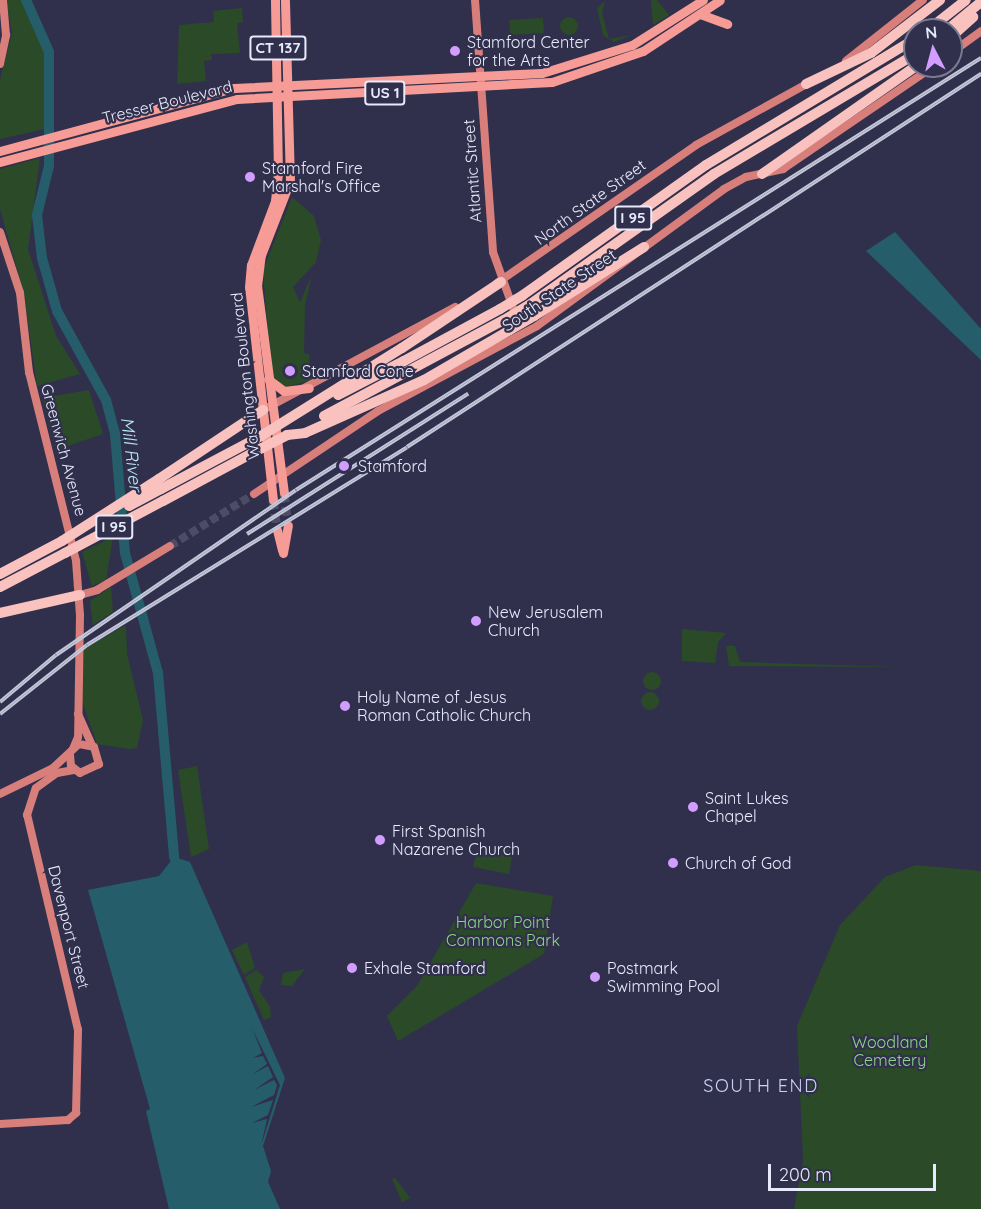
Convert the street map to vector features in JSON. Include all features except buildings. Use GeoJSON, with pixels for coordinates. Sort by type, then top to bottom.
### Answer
{"type":"FeatureCollection","features":[{"type":"Feature","properties":{"kind":"highway"},"geometry":{"type":"LineString","coordinates":[[806,84],[871,53],[940,0]]}},
{"type":"Feature","properties":{"kind":"highway"},"geometry":{"type":"LineString","coordinates":[[943,18],[966,0]]}},
{"type":"Feature","properties":{"kind":"highway"},"geometry":{"type":"LineString","coordinates":[[961,18],[981,2]]}},
{"type":"Feature","properties":{"kind":"highway"},"geometry":{"type":"LineString","coordinates":[[963,26],[981,10]]}},
{"type":"Feature","properties":{"kind":"highway","name":"I 95"},"geometry":{"type":"LineString","coordinates":[[0,587],[405,373],[526,300],[747,154],[762,139],[903,47]]}},
{"type":"Feature","properties":{"kind":"highway","name":"I 95"},"geometry":{"type":"LineString","coordinates":[[526,300],[744,143],[762,139],[903,61]]}},
{"type":"Feature","properties":{"kind":"highway"},"geometry":{"type":"LineString","coordinates":[[762,174],[903,75]]}},
{"type":"Feature","properties":{"kind":"highway"},"geometry":{"type":"LineString","coordinates":[[287,435],[305,433],[406,388],[534,316],[644,247]]}},
{"type":"Feature","properties":{"kind":"highway"},"geometry":{"type":"LineString","coordinates":[[261,436],[482,299],[501,282]]}},
{"type":"Feature","properties":{"kind":"highway","name":"I 95"},"geometry":{"type":"LineString","coordinates":[[160,484],[261,436],[404,361],[502,314]]}},
{"type":"Feature","properties":{"kind":"highway"},"geometry":{"type":"LineString","coordinates":[[0,574],[160,484],[268,408]]}},
{"type":"Feature","properties":{"kind":"highway"},"geometry":{"type":"LineString","coordinates":[[0,614],[80,595]]}},
{"type":"Feature","properties":{"kind":"main road"},"geometry":{"type":"LineString","coordinates":[[0,64],[6,35],[3,0]]}},
{"type":"Feature","properties":{"kind":"main road","name":"Washington Boulevard"},"geometry":{"type":"LineString","coordinates":[[275,0],[278,85],[275,201],[255,250],[249,287],[284,492]]}},
{"type":"Feature","properties":{"kind":"main road","name":"Washington Boulevard"},"geometry":{"type":"LineString","coordinates":[[273,500],[268,379],[257,268],[290,181],[285,0]]}},
{"type":"Feature","properties":{"kind":"main road","name":"Atlantic Street"},"geometry":{"type":"LineString","coordinates":[[475,0],[493,252],[501,282],[524,333]]}},
{"type":"Feature","properties":{"kind":"main road","name":"Tresser Boulevard"},"geometry":{"type":"LineString","coordinates":[[0,151],[234,88],[481,79],[542,73],[614,52],[703,0]]}},
{"type":"Feature","properties":{"kind":"main road","name":"Tresser Boulevard"},"geometry":{"type":"LineString","coordinates":[[0,162],[237,99],[481,90],[535,85],[608,67],[652,47],[720,0]]}},
{"type":"Feature","properties":{"kind":"main road","name":"North State Street"},"geometry":{"type":"LineString","coordinates":[[268,408],[309,388],[501,282],[696,145],[857,53],[923,0]]}},
{"type":"Feature","properties":{"kind":"main road"},"geometry":{"type":"LineString","coordinates":[[700,14],[727,24]]}},
{"type":"Feature","properties":{"kind":"main road"},"geometry":{"type":"LineString","coordinates":[[963,44],[981,31]]}},
{"type":"Feature","properties":{"kind":"main road","name":"South State Street"},"geometry":{"type":"LineString","coordinates":[[254,494],[378,411],[524,333],[594,288],[644,247],[733,184],[793,164],[917,78]]}},
{"type":"Feature","properties":{"kind":"main road","name":"Greenwich Avenue"},"geometry":{"type":"LineString","coordinates":[[0,232],[20,293],[28,372],[67,520],[80,595],[78,714],[71,751]]}},
{"type":"Feature","properties":{"kind":"main road"},"geometry":{"type":"LineString","coordinates":[[268,379],[284,391],[309,388]]}},
{"type":"Feature","properties":{"kind":"main road"},"geometry":{"type":"LineString","coordinates":[[277,530],[283,553],[288,525]]}},
{"type":"Feature","properties":{"kind":"main road"},"geometry":{"type":"LineString","coordinates":[[80,595],[102,588],[170,546]]}},
{"type":"Feature","properties":{"kind":"main road","name":"Greenwich Avenue"},"geometry":{"type":"LineString","coordinates":[[78,714],[92,746]]}},
{"type":"Feature","properties":{"kind":"main road"},"geometry":{"type":"LineString","coordinates":[[0,794],[71,751],[92,746],[99,756],[96,768],[85,774],[74,770],[71,751]]}},
{"type":"Feature","properties":{"kind":"main road","name":"Davenport Street"},"geometry":{"type":"LineString","coordinates":[[0,1124],[72,1119],[78,1030],[27,810],[40,784],[74,770]]}},
{"type":"Feature","properties":{"kind":"green space"},"geometry":{"type":"Polygon","coordinates":[[[6,0],[26,0],[49,52],[49,128],[0,139],[0,80],[12,33],[6,0]]]}},
{"type":"Feature","properties":{"kind":"green space"},"geometry":{"type":"Polygon","coordinates":[[[651,0],[657,0],[669,15],[653,25],[651,0]]]}},
{"type":"Feature","properties":{"kind":"green space"},"geometry":{"type":"Polygon","coordinates":[[[605,1],[602,13],[609,39],[603,35],[597,8],[605,1]]]}},
{"type":"Feature","properties":{"kind":"green space"},"geometry":{"type":"Polygon","coordinates":[[[242,8],[243,22],[237,23],[240,53],[211,54],[212,60],[204,61],[206,81],[177,84],[179,25],[214,22],[213,11],[242,8]]]}},
{"type":"Feature","properties":{"kind":"green space"},"geometry":{"type":"Polygon","coordinates":[[[569,17],[575,20],[578,26],[575,32],[569,35],[563,32],[560,26],[563,20],[569,17]]]}},
{"type":"Feature","properties":{"kind":"green space"},"geometry":{"type":"Polygon","coordinates":[[[543,18],[544,33],[510,35],[509,20],[543,18]]]}},
{"type":"Feature","properties":{"kind":"green space"},"geometry":{"type":"Polygon","coordinates":[[[632,35],[614,42],[609,39],[632,35]]]}},
{"type":"Feature","properties":{"kind":"green space"},"geometry":{"type":"Polygon","coordinates":[[[40,158],[28,249],[56,336],[80,374],[37,386],[24,294],[0,209],[0,169],[40,158]]]}},
{"type":"Feature","properties":{"kind":"green space"},"geometry":{"type":"Polygon","coordinates":[[[292,197],[314,216],[321,240],[316,262],[293,287],[300,302],[312,275],[305,305],[304,353],[309,354],[311,380],[284,388],[271,376],[263,270],[292,197]]]}},
{"type":"Feature","properties":{"kind":"green space"},"geometry":{"type":"Polygon","coordinates":[[[89,390],[103,434],[56,450],[42,398],[89,390]]]}},
{"type":"Feature","properties":{"kind":"green space"},"geometry":{"type":"Polygon","coordinates":[[[113,537],[106,580],[92,586],[82,552],[113,537]]]}},
{"type":"Feature","properties":{"kind":"green space"},"geometry":{"type":"Polygon","coordinates":[[[111,587],[113,612],[93,625],[90,601],[111,587]]]}},
{"type":"Feature","properties":{"kind":"green space"},"geometry":{"type":"Polygon","coordinates":[[[126,625],[127,654],[143,720],[137,748],[129,749],[97,744],[80,695],[84,649],[126,625]]]}},
{"type":"Feature","properties":{"kind":"green space"},"geometry":{"type":"Polygon","coordinates":[[[682,629],[726,633],[718,642],[715,663],[682,661],[682,629]]]}},
{"type":"Feature","properties":{"kind":"green space"},"geometry":{"type":"Polygon","coordinates":[[[726,646],[735,646],[740,662],[899,667],[729,666],[726,646]]]}},
{"type":"Feature","properties":{"kind":"green space"},"geometry":{"type":"Polygon","coordinates":[[[652,672],[658,675],[661,681],[658,687],[652,690],[646,687],[643,681],[646,675],[652,672]]]}},
{"type":"Feature","properties":{"kind":"green space"},"geometry":{"type":"Polygon","coordinates":[[[650,692],[656,695],[659,701],[656,707],[650,710],[644,707],[641,701],[644,695],[650,692]]]}},
{"type":"Feature","properties":{"kind":"green space"},"geometry":{"type":"Polygon","coordinates":[[[197,766],[209,849],[191,857],[178,770],[197,766]]]}},
{"type":"Feature","properties":{"kind":"green space"},"geometry":{"type":"Polygon","coordinates":[[[478,846],[513,851],[509,874],[473,867],[478,846]]]}},
{"type":"Feature","properties":{"kind":"green space","name":"Woodland Cemetery"},"geometry":{"type":"Polygon","coordinates":[[[916,865],[981,871],[981,1209],[794,1209],[803,1160],[797,1026],[840,925],[885,877],[916,865]]]}},
{"type":"Feature","properties":{"kind":"green space","name":"Harbor Point Commons Park"},"geometry":{"type":"Polygon","coordinates":[[[476,883],[553,896],[544,954],[398,1041],[387,1016],[417,986],[476,883]]]}},
{"type":"Feature","properties":{"kind":"green space"},"geometry":{"type":"Polygon","coordinates":[[[247,942],[255,968],[244,975],[232,950],[247,942]]]}},
{"type":"Feature","properties":{"kind":"green space"},"geometry":{"type":"Polygon","coordinates":[[[305,969],[292,986],[281,985],[283,973],[305,969]]]}},
{"type":"Feature","properties":{"kind":"green space"},"geometry":{"type":"Polygon","coordinates":[[[256,970],[264,977],[259,990],[270,1007],[271,1017],[264,1020],[245,977],[256,970]]]}},
{"type":"Feature","properties":{"kind":"green space"},"geometry":{"type":"Polygon","coordinates":[[[395,1178],[410,1198],[402,1202],[392,1179],[395,1178]]]}},
{"type":"Feature","properties":{"kind":"shaded area"},"geometry":{"type":"Polygon","coordinates":[[[895,232],[981,329],[981,360],[866,251],[895,232]]]}},
{"type":"Feature","properties":{"kind":"shaded area"},"geometry":{"type":"Polygon","coordinates":[[[174,857],[190,862],[285,1078],[263,1146],[271,1171],[268,1182],[280,1209],[169,1209],[146,1111],[150,1109],[88,890],[159,876],[174,857]]]}},
{"type":"Feature","properties":{"kind":"pier"},"geometry":{"type":"Polygon","coordinates":[[[252,1028],[280,1085],[261,1146],[267,1119],[252,1123],[268,1115],[273,1100],[251,1107],[274,1095],[277,1085],[274,1080],[254,1090],[273,1077],[268,1066],[253,1074],[267,1064],[263,1056],[253,1058],[262,1053],[252,1028]]]}},
{"type":"Feature","properties":{"kind":"waterway","name":"Mill River"},"geometry":{"type":"LineString","coordinates":[[26,0],[49,52],[49,166],[37,215],[42,258],[57,311],[106,400],[115,434],[125,553],[158,673],[174,857]]}},
{"type":"Feature","properties":{"kind":"tunnel"},"geometry":{"type":"LineString","coordinates":[[284,493],[288,525]]}},
{"type":"Feature","properties":{"kind":"tunnel"},"geometry":{"type":"LineString","coordinates":[[170,546],[254,494]]}},
{"type":"Feature","properties":{"kind":"tunnel"},"geometry":{"type":"LineString","coordinates":[[273,500],[277,530]]}},
{"type":"Feature","properties":{"kind":"railway"},"geometry":{"type":"LineString","coordinates":[[0,702],[56,655],[296,490],[981,58]]}},
{"type":"Feature","properties":{"kind":"railway"},"geometry":{"type":"LineString","coordinates":[[0,714],[87,645],[407,447],[981,74]]}},
{"type":"Feature","properties":{"kind":"railway"},"geometry":{"type":"LineString","coordinates":[[247,534],[468,394]]}},
{"type":"Feature","properties":{"kind":"place","name":"Stamford Center for the Arts"},"geometry":{"type":"Point","coordinates":[455,51]}},
{"type":"Feature","properties":{"kind":"place","name":"Stamford Fire Marshal's Office"},"geometry":{"type":"Point","coordinates":[250,177]}},
{"type":"Feature","properties":{"kind":"place","name":"Stamford Cone"},"geometry":{"type":"Point","coordinates":[290,371]}},
{"type":"Feature","properties":{"kind":"place","name":"Stamford"},"geometry":{"type":"Point","coordinates":[344,466]}},
{"type":"Feature","properties":{"kind":"place","name":"New Jerusalem Church"},"geometry":{"type":"Point","coordinates":[476,621]}},
{"type":"Feature","properties":{"kind":"place","name":"Holy Name of Jesus Roman Catholic Church"},"geometry":{"type":"Point","coordinates":[345,706]}},
{"type":"Feature","properties":{"kind":"place","name":"Saint Lukes Chapel"},"geometry":{"type":"Point","coordinates":[693,807]}},
{"type":"Feature","properties":{"kind":"place","name":"First Spanish Nazarene Church"},"geometry":{"type":"Point","coordinates":[380,840]}},
{"type":"Feature","properties":{"kind":"place","name":"Church of God"},"geometry":{"type":"Point","coordinates":[673,863]}},
{"type":"Feature","properties":{"kind":"place","name":"Exhale Stamford"},"geometry":{"type":"Point","coordinates":[352,968]}},
{"type":"Feature","properties":{"kind":"place","name":"Postmark Swimming Pool"},"geometry":{"type":"Point","coordinates":[595,977]}},
{"type":"Feature","properties":{"kind":"district","name":"SOUTH END"},"geometry":{"type":"Point","coordinates":[761,1086]}}]}
